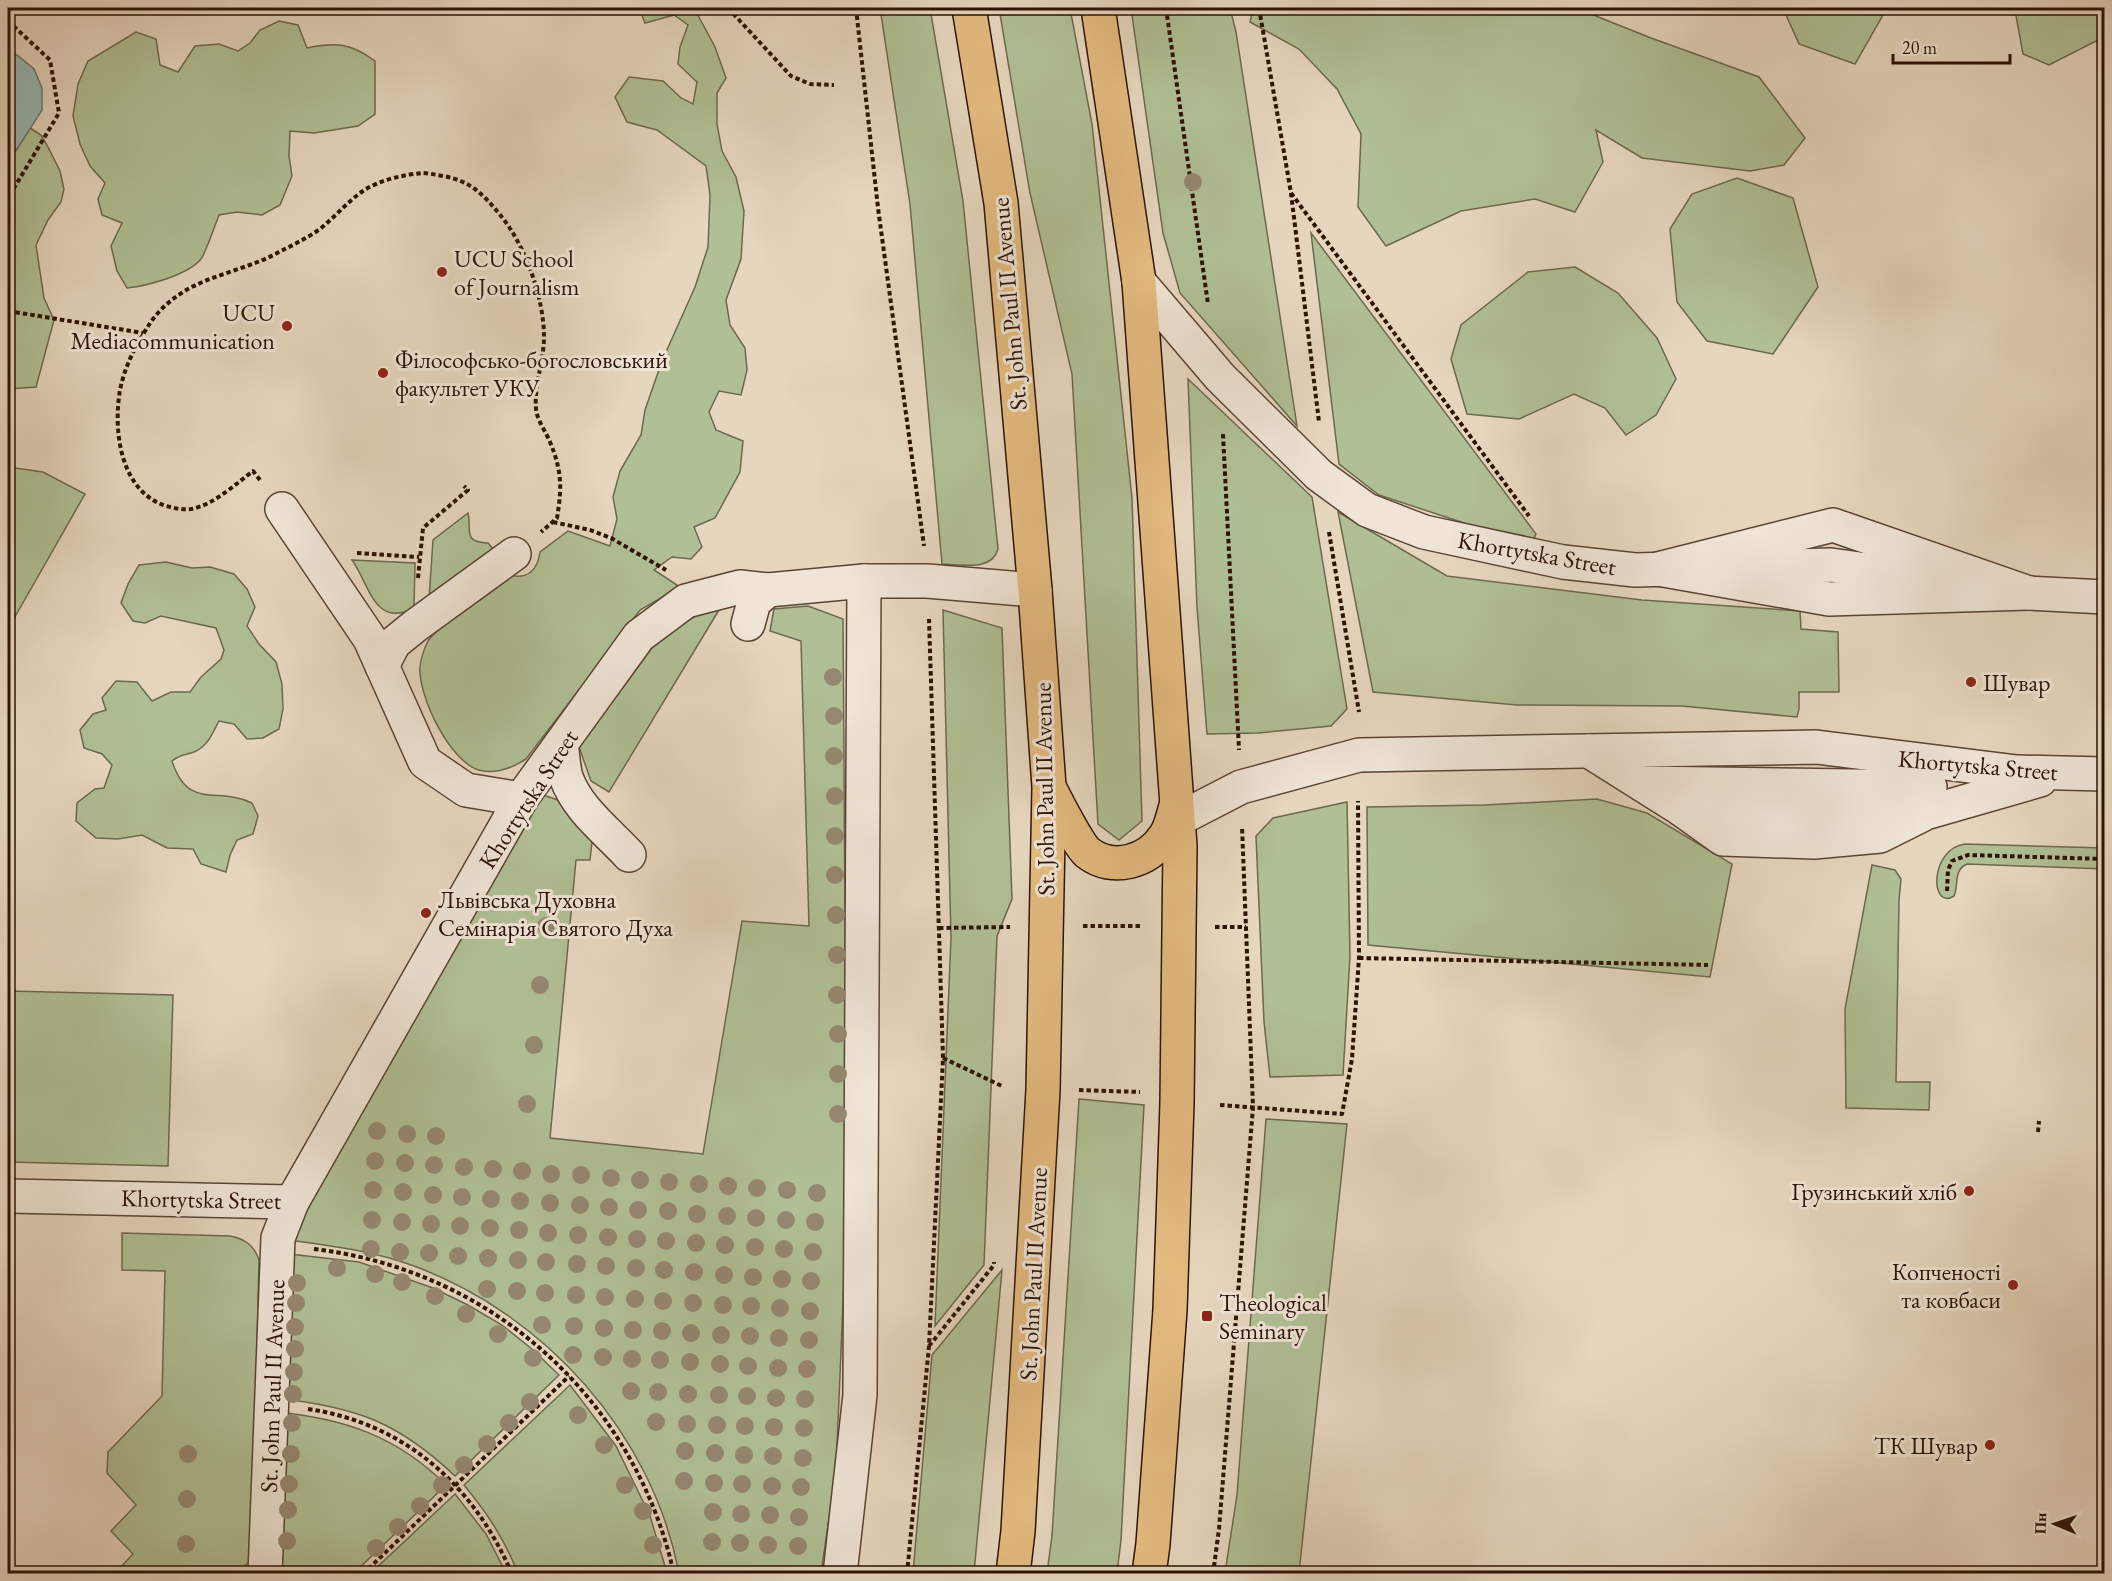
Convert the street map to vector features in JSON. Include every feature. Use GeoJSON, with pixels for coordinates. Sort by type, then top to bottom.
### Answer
{"type":"FeatureCollection","features":[{"type":"Feature","properties":{"kind":"main road","name":"St. John Paul II Avenue"},"geometry":{"type":"LineString","coordinates":[[969,8],[1001,202],[1035,590],[1049,787],[1043,1090],[1018,1531],[1013,1574]]}},
{"type":"Feature","properties":{"kind":"main road"},"geometry":{"type":"LineString","coordinates":[[1098,8],[1139,282],[1178,811],[1177,1103],[1170,1310],[1149,1574]]}},
{"type":"Feature","properties":{"kind":"main road"},"geometry":{"type":"LineString","coordinates":[[1049,787],[1086,852],[1101,861],[1122,864],[1141,859],[1166,836],[1178,811]]}},
{"type":"Feature","properties":{"kind":"street","name":"Khortytska Street"},"geometry":{"type":"LineString","coordinates":[[1139,282],[1220,377],[1319,475],[1367,510],[1424,532],[1563,562],[1635,570],[1658,569]]}},
{"type":"Feature","properties":{"kind":"street"},"geometry":{"type":"LineString","coordinates":[[282,509],[370,639],[425,762],[466,790],[521,799]]}},
{"type":"Feature","properties":{"kind":"street"},"geometry":{"type":"LineString","coordinates":[[1658,569],[1833,525],[2029,593]]}},
{"type":"Feature","properties":{"kind":"street"},"geometry":{"type":"LineString","coordinates":[[382,666],[394,643],[514,554]]}},
{"type":"Feature","properties":{"kind":"street"},"geometry":{"type":"LineString","coordinates":[[1658,569],[1829,599],[2029,593],[2104,597]]}},
{"type":"Feature","properties":{"kind":"street","name":"Khortytska Street"},"geometry":{"type":"LineString","coordinates":[[8,1196],[292,1202],[521,799],[639,636],[686,601],[740,587],[768,590],[864,581],[927,581],[1035,590]]}},
{"type":"Feature","properties":{"kind":"street"},"geometry":{"type":"LineString","coordinates":[[840,1574],[860,1395],[864,581]]}},
{"type":"Feature","properties":{"kind":"street"},"geometry":{"type":"LineString","coordinates":[[748,624],[754,602],[768,590]]}},
{"type":"Feature","properties":{"kind":"street"},"geometry":{"type":"LineString","coordinates":[[561,744],[566,776],[574,795],[629,855]]}},
{"type":"Feature","properties":{"kind":"street","name":"Khortytska Street"},"geometry":{"type":"LineString","coordinates":[[1178,811],[1241,787],[1359,755],[1816,747],[2017,772],[2104,774]]}},
{"type":"Feature","properties":{"kind":"street"},"geometry":{"type":"LineString","coordinates":[[1589,751],[1642,783],[1723,839],[1814,842],[1880,836],[1930,800]]}},
{"type":"Feature","properties":{"kind":"street"},"geometry":{"type":"LineString","coordinates":[[1642,783],[1930,800],[2064,773]]}},
{"type":"Feature","properties":{"kind":"street","name":"St. John Paul II Avenue"},"geometry":{"type":"LineString","coordinates":[[265,1574],[277,1245],[292,1202]]}},
{"type":"Feature","properties":{"kind":"path"},"geometry":{"type":"LineString","coordinates":[[728,8],[791,76],[810,84],[834,85]]}},
{"type":"Feature","properties":{"kind":"path"},"geometry":{"type":"LineString","coordinates":[[856,8],[878,208],[926,554],[939,928],[943,1058],[929,1346],[908,1574]]}},
{"type":"Feature","properties":{"kind":"path"},"geometry":{"type":"LineString","coordinates":[[1259,8],[1291,193],[1320,427]]}},
{"type":"Feature","properties":{"kind":"path"},"geometry":{"type":"LineString","coordinates":[[8,21],[50,60],[59,113],[8,198]]}},
{"type":"Feature","properties":{"kind":"path"},"geometry":{"type":"LineString","coordinates":[[282,509],[254,471],[216,498],[193,509],[176,509],[156,503],[139,489],[124,462],[117,429],[120,390],[129,362],[143,333],[159,310],[184,291],[276,254],[320,228],[363,191],[387,180],[424,173],[458,179],[474,187],[506,221],[519,243],[537,290],[544,335],[536,412],[560,470],[562,492],[557,518],[514,554]]}},
{"type":"Feature","properties":{"kind":"path"},"geometry":{"type":"LineString","coordinates":[[1291,193],[1530,516]]}},
{"type":"Feature","properties":{"kind":"path"},"geometry":{"type":"LineString","coordinates":[[8,311],[143,333]]}},
{"type":"Feature","properties":{"kind":"path"},"geometry":{"type":"LineString","coordinates":[[418,580],[423,528],[468,490],[464,486]]}},
{"type":"Feature","properties":{"kind":"path"},"geometry":{"type":"LineString","coordinates":[[553,522],[590,530],[611,538],[674,574]]}},
{"type":"Feature","properties":{"kind":"path"},"geometry":{"type":"LineString","coordinates":[[1329,532],[1359,712]]}},
{"type":"Feature","properties":{"kind":"path"},"geometry":{"type":"LineString","coordinates":[[351,553],[419,557]]}},
{"type":"Feature","properties":{"kind":"path"},"geometry":{"type":"LineString","coordinates":[[1220,1105],[1342,1114],[1352,1059],[1359,958],[1358,801]]}},
{"type":"Feature","properties":{"kind":"path"},"geometry":{"type":"LineString","coordinates":[[1213,1574],[1219,1529],[1253,1107],[1242,828]]}},
{"type":"Feature","properties":{"kind":"path"},"geometry":{"type":"LineString","coordinates":[[1947,891],[1948,870],[1952,861],[1968,855],[2104,859]]}},
{"type":"Feature","properties":{"kind":"path"},"geometry":{"type":"LineString","coordinates":[[1083,926],[1150,926]]}},
{"type":"Feature","properties":{"kind":"path"},"geometry":{"type":"LineString","coordinates":[[939,928],[1012,927]]}},
{"type":"Feature","properties":{"kind":"path"},"geometry":{"type":"LineString","coordinates":[[1217,927],[1246,927]]}},
{"type":"Feature","properties":{"kind":"path"},"geometry":{"type":"LineString","coordinates":[[1359,958],[1708,965]]}},
{"type":"Feature","properties":{"kind":"path"},"geometry":{"type":"LineString","coordinates":[[943,1058],[1004,1086],[1004,1098]]}},
{"type":"Feature","properties":{"kind":"path"},"geometry":{"type":"LineString","coordinates":[[1070,1090],[1147,1092]]}},
{"type":"Feature","properties":{"kind":"path"},"geometry":{"type":"LineString","coordinates":[[2038,1132],[2039,1121]]}},
{"type":"Feature","properties":{"kind":"path"},"geometry":{"type":"LineString","coordinates":[[277,1245],[324,1250],[366,1258],[411,1273],[477,1302],[519,1330],[546,1352],[592,1401],[610,1427],[642,1483],[659,1522],[674,1574]]}},
{"type":"Feature","properties":{"kind":"path"},"geometry":{"type":"LineString","coordinates":[[929,1346],[993,1266],[994,1254]]}},
{"type":"Feature","properties":{"kind":"path"},"geometry":{"type":"LineString","coordinates":[[363,1574],[569,1376]]}},
{"type":"Feature","properties":{"kind":"path"},"geometry":{"type":"LineString","coordinates":[[271,1406],[320,1411],[364,1422],[408,1445],[437,1468],[465,1495],[486,1522],[512,1574]]}},
{"type":"Feature","properties":{"kind":"green space"},"geometry":{"type":"Polygon","coordinates":[[[639,8],[694,8],[715,47],[726,78],[717,93],[717,124],[722,151],[736,177],[744,211],[741,259],[726,300],[730,325],[745,348],[747,370],[741,395],[719,391],[709,412],[716,430],[743,441],[740,472],[715,518],[694,527],[702,547],[691,559],[672,557],[654,570],[680,587],[640,610],[526,759],[504,770],[492,772],[479,770],[457,755],[447,742],[430,710],[424,694],[420,667],[425,647],[432,635],[510,575],[522,576],[531,572],[540,552],[568,531],[610,546],[617,519],[613,497],[620,471],[641,435],[645,410],[662,361],[695,287],[708,247],[710,195],[706,166],[657,130],[627,122],[615,97],[629,77],[663,81],[681,98],[693,104],[697,82],[678,64],[680,47],[688,25],[674,15],[645,23],[639,8]]]}},
{"type":"Feature","properties":{"kind":"green space"},"geometry":{"type":"Polygon","coordinates":[[[880,8],[930,8],[963,201],[998,549],[995,556],[983,564],[942,564],[910,204],[880,8]]]}},
{"type":"Feature","properties":{"kind":"green space"},"geometry":{"type":"Polygon","coordinates":[[[999,8],[1070,8],[1092,124],[1132,498],[1142,821],[1119,840],[1098,824],[1072,374],[1030,193],[999,8]]]}},
{"type":"Feature","properties":{"kind":"green space"},"geometry":{"type":"Polygon","coordinates":[[[1131,8],[1230,8],[1236,32],[1297,426],[1180,293],[1163,233],[1131,8]]]}},
{"type":"Feature","properties":{"kind":"green space"},"geometry":{"type":"Polygon","coordinates":[[[1253,8],[1576,8],[1759,77],[1805,138],[1784,165],[1750,171],[1642,158],[1596,130],[1603,162],[1575,212],[1535,199],[1461,211],[1386,246],[1358,207],[1361,134],[1337,89],[1299,49],[1250,22],[1253,8]]]}},
{"type":"Feature","properties":{"kind":"green space"},"geometry":{"type":"Polygon","coordinates":[[[1783,8],[1887,8],[1855,64],[1799,44],[1783,8]]]}},
{"type":"Feature","properties":{"kind":"green space"},"geometry":{"type":"Polygon","coordinates":[[[2013,8],[2104,8],[2104,37],[2049,65],[2023,54],[2013,8]]]}},
{"type":"Feature","properties":{"kind":"green space"},"geometry":{"type":"Polygon","coordinates":[[[279,21],[298,25],[307,48],[326,45],[351,47],[375,61],[375,114],[358,126],[314,133],[290,131],[289,156],[292,176],[280,205],[262,215],[237,212],[219,215],[203,256],[195,265],[167,279],[127,288],[117,271],[111,246],[122,223],[102,215],[98,199],[105,183],[90,166],[80,144],[73,116],[78,84],[88,61],[136,32],[156,39],[160,65],[178,72],[195,46],[219,44],[238,51],[250,43],[260,30],[279,21]]]}},
{"type":"Feature","properties":{"kind":"green space"},"geometry":{"type":"Polygon","coordinates":[[[30,128],[41,135],[47,145],[60,171],[64,189],[61,202],[48,220],[36,245],[44,298],[54,320],[36,387],[8,389],[8,163],[30,128]]]}},
{"type":"Feature","properties":{"kind":"green space"},"geometry":{"type":"Polygon","coordinates":[[[1737,178],[1793,198],[1818,287],[1773,354],[1707,341],[1677,302],[1670,229],[1692,194],[1737,178]]]}},
{"type":"Feature","properties":{"kind":"green space"},"geometry":{"type":"Polygon","coordinates":[[[1311,233],[1536,534],[1531,545],[1379,495],[1339,464],[1311,233]]]}},
{"type":"Feature","properties":{"kind":"green space"},"geometry":{"type":"Polygon","coordinates":[[[1575,267],[1618,293],[1657,338],[1676,379],[1656,415],[1626,435],[1605,408],[1574,394],[1519,419],[1467,414],[1451,359],[1461,325],[1528,272],[1575,267]]]}},
{"type":"Feature","properties":{"kind":"green space"},"geometry":{"type":"Polygon","coordinates":[[[1188,379],[1312,497],[1347,709],[1331,726],[1258,733],[1207,734],[1197,607],[1188,379]]]}},
{"type":"Feature","properties":{"kind":"green space"},"geometry":{"type":"Polygon","coordinates":[[[8,467],[43,472],[85,494],[8,629],[8,467]]]}},
{"type":"Feature","properties":{"kind":"green space"},"geometry":{"type":"Polygon","coordinates":[[[1338,512],[1447,576],[1642,600],[1800,611],[1801,629],[1838,632],[1839,692],[1799,692],[1797,717],[1682,706],[1517,705],[1373,692],[1338,512]]]}},
{"type":"Feature","properties":{"kind":"green space"},"geometry":{"type":"Polygon","coordinates":[[[468,513],[471,538],[488,543],[493,549],[429,599],[433,540],[468,513]]]}},
{"type":"Feature","properties":{"kind":"green space"},"geometry":{"type":"Polygon","coordinates":[[[352,560],[415,563],[414,608],[401,613],[390,613],[381,608],[374,600],[352,560]]]}},
{"type":"Feature","properties":{"kind":"green space"},"geometry":{"type":"Polygon","coordinates":[[[166,562],[192,568],[210,567],[234,574],[247,589],[255,607],[247,626],[259,644],[276,662],[282,684],[283,709],[279,729],[263,738],[247,739],[234,724],[219,721],[203,746],[172,761],[186,786],[195,792],[239,798],[252,803],[258,816],[253,834],[237,840],[226,872],[201,864],[193,849],[167,848],[142,835],[118,839],[96,838],[76,821],[77,803],[95,789],[104,788],[112,765],[102,754],[84,748],[80,730],[93,714],[106,710],[102,698],[116,681],[137,682],[152,701],[171,692],[190,692],[201,677],[221,659],[224,650],[216,628],[161,616],[145,623],[133,621],[121,603],[128,584],[139,565],[166,562]]]}},
{"type":"Feature","properties":{"kind":"green space"},"geometry":{"type":"Polygon","coordinates":[[[722,605],[609,792],[591,781],[579,747],[666,629],[722,605]]]}},
{"type":"Feature","properties":{"kind":"green space"},"geometry":{"type":"Polygon","coordinates":[[[808,606],[843,619],[847,1206],[836,1471],[821,1573],[679,1573],[665,1522],[645,1473],[618,1428],[586,1386],[549,1348],[507,1315],[462,1288],[414,1266],[368,1253],[289,1240],[540,794],[564,802],[593,833],[590,860],[576,860],[550,1138],[703,1154],[742,921],[809,926],[801,641],[770,631],[774,609],[808,606]]]}},
{"type":"Feature","properties":{"kind":"green space"},"geometry":{"type":"Polygon","coordinates":[[[943,610],[1002,628],[1012,899],[997,936],[984,1265],[935,1326],[951,938],[943,610]]]}},
{"type":"Feature","properties":{"kind":"green space"},"geometry":{"type":"Polygon","coordinates":[[[1597,799],[1647,813],[1732,864],[1710,977],[1368,945],[1367,807],[1484,805],[1597,799]]]}},
{"type":"Feature","properties":{"kind":"green space"},"geometry":{"type":"Polygon","coordinates":[[[1347,802],[1350,956],[1343,1075],[1270,1077],[1264,1022],[1256,836],[1273,818],[1347,802]]]}},
{"type":"Feature","properties":{"kind":"green space"},"geometry":{"type":"Polygon","coordinates":[[[1965,844],[2104,848],[2104,869],[1967,864],[1958,874],[1954,896],[1946,898],[1941,895],[1937,887],[1939,867],[1953,848],[1965,844]]]}},
{"type":"Feature","properties":{"kind":"green space"},"geometry":{"type":"Polygon","coordinates":[[[1872,865],[1895,870],[1901,879],[1896,1082],[1930,1082],[1929,1110],[1846,1108],[1845,1009],[1872,865]]]}},
{"type":"Feature","properties":{"kind":"green space"},"geometry":{"type":"Polygon","coordinates":[[[8,991],[173,995],[168,1166],[8,1162],[8,991]]]}},
{"type":"Feature","properties":{"kind":"green space"},"geometry":{"type":"Polygon","coordinates":[[[1079,1099],[1144,1105],[1121,1540],[1117,1573],[1047,1573],[1052,1536],[1079,1099]]]}},
{"type":"Feature","properties":{"kind":"green space"},"geometry":{"type":"Polygon","coordinates":[[[1266,1119],[1347,1124],[1299,1573],[1225,1573],[1237,1495],[1266,1119]]]}},
{"type":"Feature","properties":{"kind":"green space"},"geometry":{"type":"Polygon","coordinates":[[[122,1233],[230,1236],[248,1244],[259,1260],[252,1559],[237,1573],[115,1573],[133,1554],[111,1531],[136,1505],[107,1473],[108,1452],[162,1396],[165,1271],[122,1270],[122,1233]]]}},
{"type":"Feature","properties":{"kind":"green space"},"geometry":{"type":"Polygon","coordinates":[[[281,1253],[359,1262],[433,1288],[502,1325],[559,1375],[455,1476],[414,1442],[373,1420],[329,1406],[276,1398],[281,1253]]]}},
{"type":"Feature","properties":{"kind":"green space"},"geometry":{"type":"Polygon","coordinates":[[[1002,1270],[974,1573],[913,1573],[932,1355],[1002,1270]]]}},
{"type":"Feature","properties":{"kind":"green space"},"geometry":{"type":"Polygon","coordinates":[[[570,1385],[616,1446],[650,1516],[667,1573],[518,1573],[495,1527],[464,1485],[570,1385]]]}},
{"type":"Feature","properties":{"kind":"green space"},"geometry":{"type":"Polygon","coordinates":[[[275,1412],[324,1419],[368,1432],[408,1454],[446,1485],[354,1573],[269,1574],[275,1412]]]}},
{"type":"Feature","properties":{"kind":"green space"},"geometry":{"type":"Polygon","coordinates":[[[455,1494],[486,1534],[506,1573],[371,1573],[455,1494]]]}},
{"type":"Feature","properties":{"kind":"water"},"geometry":{"type":"Polygon","coordinates":[[[8,53],[17,55],[34,69],[42,88],[42,110],[8,163],[8,53]]]}},
{"type":"Feature","properties":{"kind":"place","name":"UCU School of Journalism"},"geometry":{"type":"Point","coordinates":[442,272]}},
{"type":"Feature","properties":{"kind":"place","name":"UCU Mediacommunication"},"geometry":{"type":"Point","coordinates":[287,326]}},
{"type":"Feature","properties":{"kind":"place","name":"Філософсько-богословський факультет УКУ"},"geometry":{"type":"Point","coordinates":[383,373]}},
{"type":"Feature","properties":{"kind":"place","name":"Шувар"},"geometry":{"type":"Point","coordinates":[1971,682]}},
{"type":"Feature","properties":{"kind":"place","name":"Львівська Духовна Семінарія Святого Духа"},"geometry":{"type":"Point","coordinates":[426,913]}},
{"type":"Feature","properties":{"kind":"place","name":"Грузинський хліб"},"geometry":{"type":"Point","coordinates":[1969,1191]}},
{"type":"Feature","properties":{"kind":"place","name":"Копченості та ковбаси"},"geometry":{"type":"Point","coordinates":[2013,1285]}},
{"type":"Feature","properties":{"kind":"place","name":"Theological Seminary"},"geometry":{"type":"Point","coordinates":[1207,1316]}},
{"type":"Feature","properties":{"kind":"place","name":"ТК Шувар"},"geometry":{"type":"Point","coordinates":[1990,1445]}}]}
